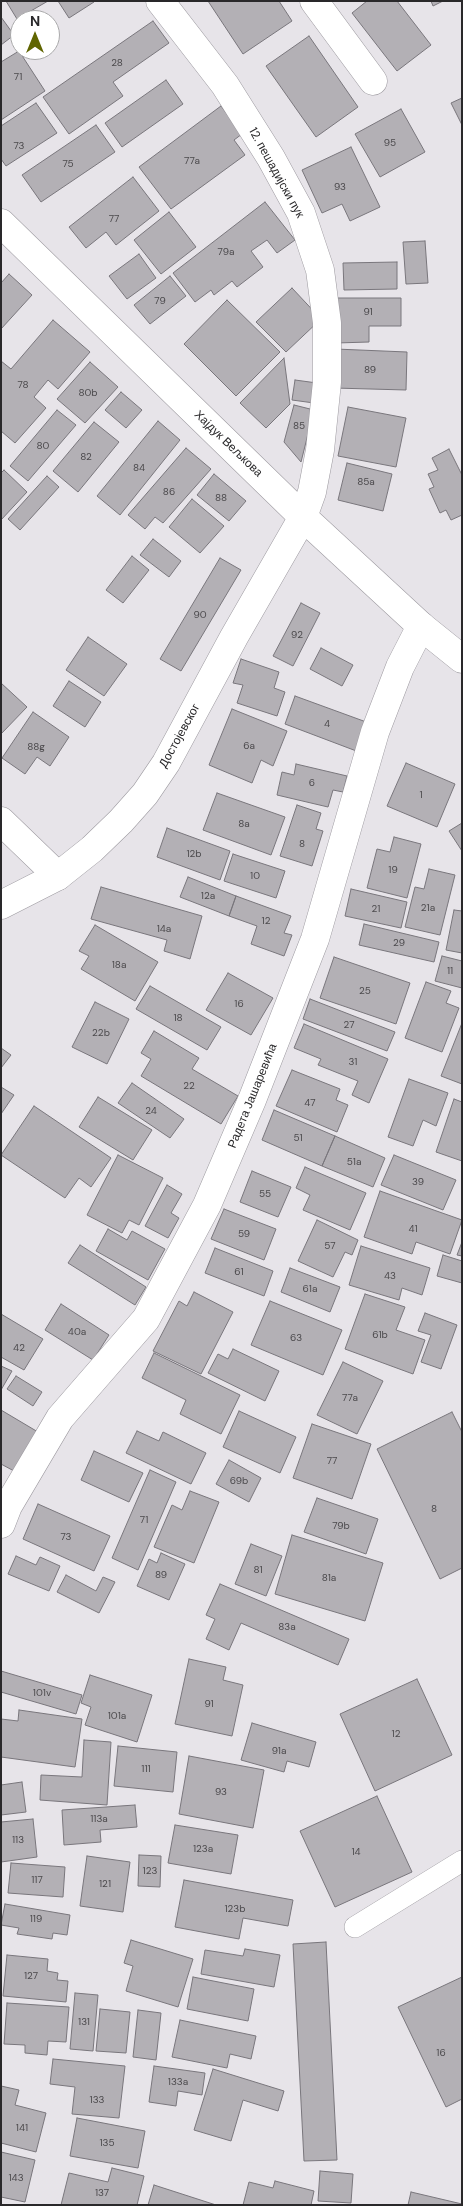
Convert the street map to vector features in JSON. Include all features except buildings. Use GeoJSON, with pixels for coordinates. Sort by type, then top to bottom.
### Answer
{"type":"FeatureCollection","features":[{"type":"Feature","properties":{"kind":"street","name":"12. пешадијски пук"},"geometry":{"type":"LineString","coordinates":[[160,1],[225,86],[271,158],[301,213],[320,270],[327,323],[327,382],[320,450],[312,492],[304,517]]}},
{"type":"Feature","properties":{"kind":"street"},"geometry":{"type":"LineString","coordinates":[[314,1],[373,81]]}},
{"type":"Feature","properties":{"kind":"street","name":"Хајдук Вељкова"},"geometry":{"type":"LineString","coordinates":[[1,223],[304,517],[421,626],[462,658]]}},
{"type":"Feature","properties":{"kind":"street","name":"Достојевског"},"geometry":{"type":"LineString","coordinates":[[1,905],[58,876],[92,849],[121,822],[145,794],[166,763],[234,637],[304,517]]}},
{"type":"Feature","properties":{"kind":"street","name":"Радета Јашаревића"},"geometry":{"type":"LineString","coordinates":[[1,1524],[8,1506],[60,1418],[146,1318],[207,1205],[252,1100],[315,939],[375,732],[400,667],[421,626]]}},
{"type":"Feature","properties":{"kind":"street"},"geometry":{"type":"LineString","coordinates":[[1,821],[58,876]]}},
{"type":"Feature","properties":{"kind":"lane"},"geometry":{"type":"LineString","coordinates":[[355,1927],[462,1861]]}}]}
